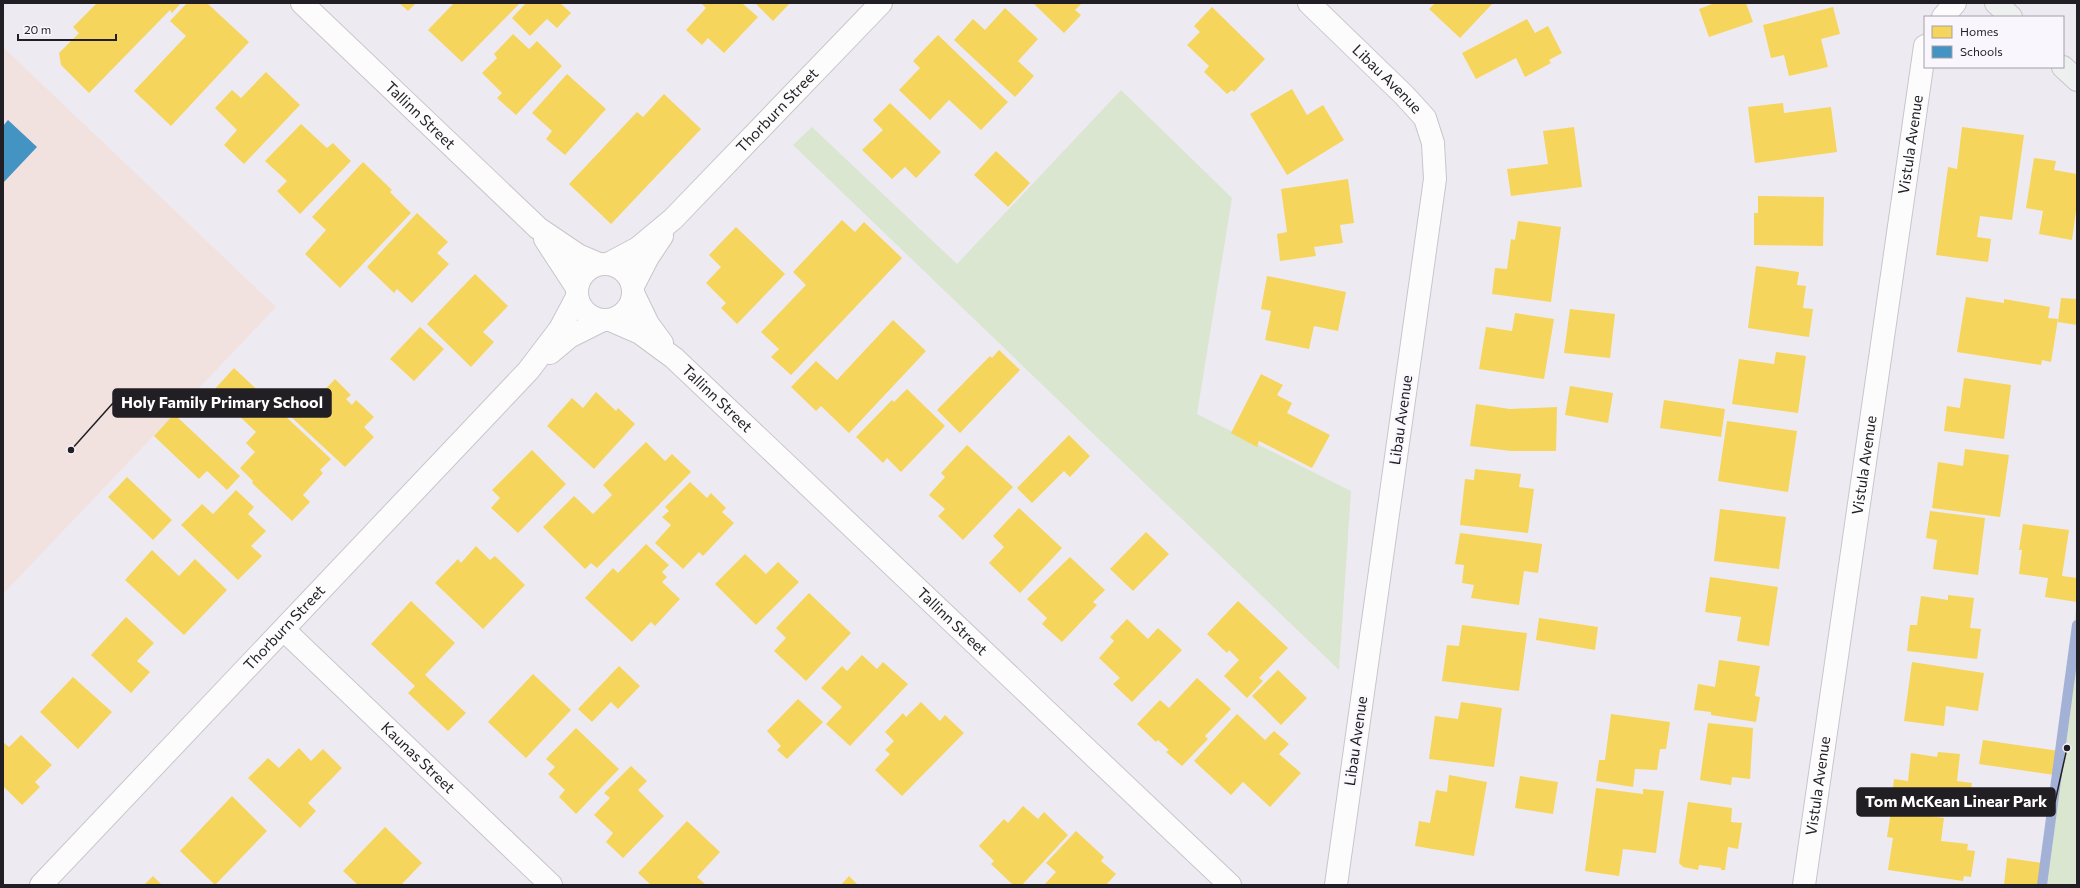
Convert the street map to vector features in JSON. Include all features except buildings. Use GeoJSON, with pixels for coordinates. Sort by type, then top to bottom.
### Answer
{"type":"FeatureCollection","features":[{"type":"Feature","properties":{"kind":"main road"},"geometry":{"type":"LineString","coordinates":[[1996,3],[2010,16]]}},
{"type":"Feature","properties":{"kind":"main road"},"geometry":{"type":"LineString","coordinates":[[2064,68],[2077,80]]}},
{"type":"Feature","properties":{"kind":"street","name":"Tallinn Street"},"geometry":{"type":"LineString","coordinates":[[302,3],[538,228],[578,255],[604,264]]}},
{"type":"Feature","properties":{"kind":"street","name":"Thorburn Street"},"geometry":{"type":"LineString","coordinates":[[604,264],[638,248],[673,219],[881,3]]}},
{"type":"Feature","properties":{"kind":"street","name":"Libau Avenue"},"geometry":{"type":"LineString","coordinates":[[1309,3],[1404,95],[1425,118],[1433,142],[1435,179],[1336,885]]}},
{"type":"Feature","properties":{"kind":"street"},"geometry":{"type":"LineString","coordinates":[[1945,16],[1955,3]]}},
{"type":"Feature","properties":{"kind":"street","name":"Vistula Avenue"},"geometry":{"type":"LineString","coordinates":[[1804,885],[1924,53]]}},
{"type":"Feature","properties":{"kind":"street","name":"Thorburn Street"},"geometry":{"type":"LineString","coordinates":[[633,290],[648,257],[673,219]]}},
{"type":"Feature","properties":{"kind":"street","name":"Tallinn Street"},"geometry":{"type":"LineString","coordinates":[[538,228],[566,269],[577,292]]}},
{"type":"Feature","properties":{"kind":"street"},"geometry":{"type":"LineString","coordinates":[[604,264],[624,271],[633,290],[631,304],[626,311],[619,317],[605,320],[592,317],[584,312],[577,292],[585,273],[591,267],[604,264]]}},
{"type":"Feature","properties":{"kind":"street","name":"Tallinn Street"},"geometry":{"type":"LineString","coordinates":[[633,290],[648,324],[674,358]]}},
{"type":"Feature","properties":{"kind":"street","name":"Thorburn Street"},"geometry":{"type":"LineString","coordinates":[[40,885],[284,630],[528,371],[560,329],[577,292]]}},
{"type":"Feature","properties":{"kind":"street","name":"Tallinn Street"},"geometry":{"type":"LineString","coordinates":[[605,320],[640,333],[674,358],[1230,885]]}},
{"type":"Feature","properties":{"kind":"street","name":"Thorburn Street"},"geometry":{"type":"LineString","coordinates":[[528,371],[569,337],[605,320]]}},
{"type":"Feature","properties":{"kind":"street","name":"Kaunas Street"},"geometry":{"type":"LineString","coordinates":[[284,630],[551,885]]}},
{"type":"Feature","properties":{"kind":"shaded area"},"geometry":{"type":"Polygon","coordinates":[[[3,47],[276,307],[3,594],[3,47]]]}},
{"type":"Feature","properties":{"kind":"green space"},"geometry":{"type":"Polygon","coordinates":[[[1121,90],[1232,198],[1197,414],[1351,491],[1339,670],[793,145],[812,127],[957,264],[1121,90]]]}},
{"type":"Feature","properties":{"kind":"green space"},"geometry":{"type":"Polygon","coordinates":[[[2077,601],[2077,885],[2038,885],[2077,601]]]}},
{"type":"Feature","properties":{"kind":"waterway"},"geometry":{"type":"LineString","coordinates":[[2042,885],[2077,625]]}},
{"type":"Feature","properties":{"kind":"place","name":"Holy Family Primary School"},"geometry":{"type":"Point","coordinates":[71,450]}},
{"type":"Feature","properties":{"kind":"place","name":"Tom McKean Linear Park"},"geometry":{"type":"Point","coordinates":[2067,748]}}]}
